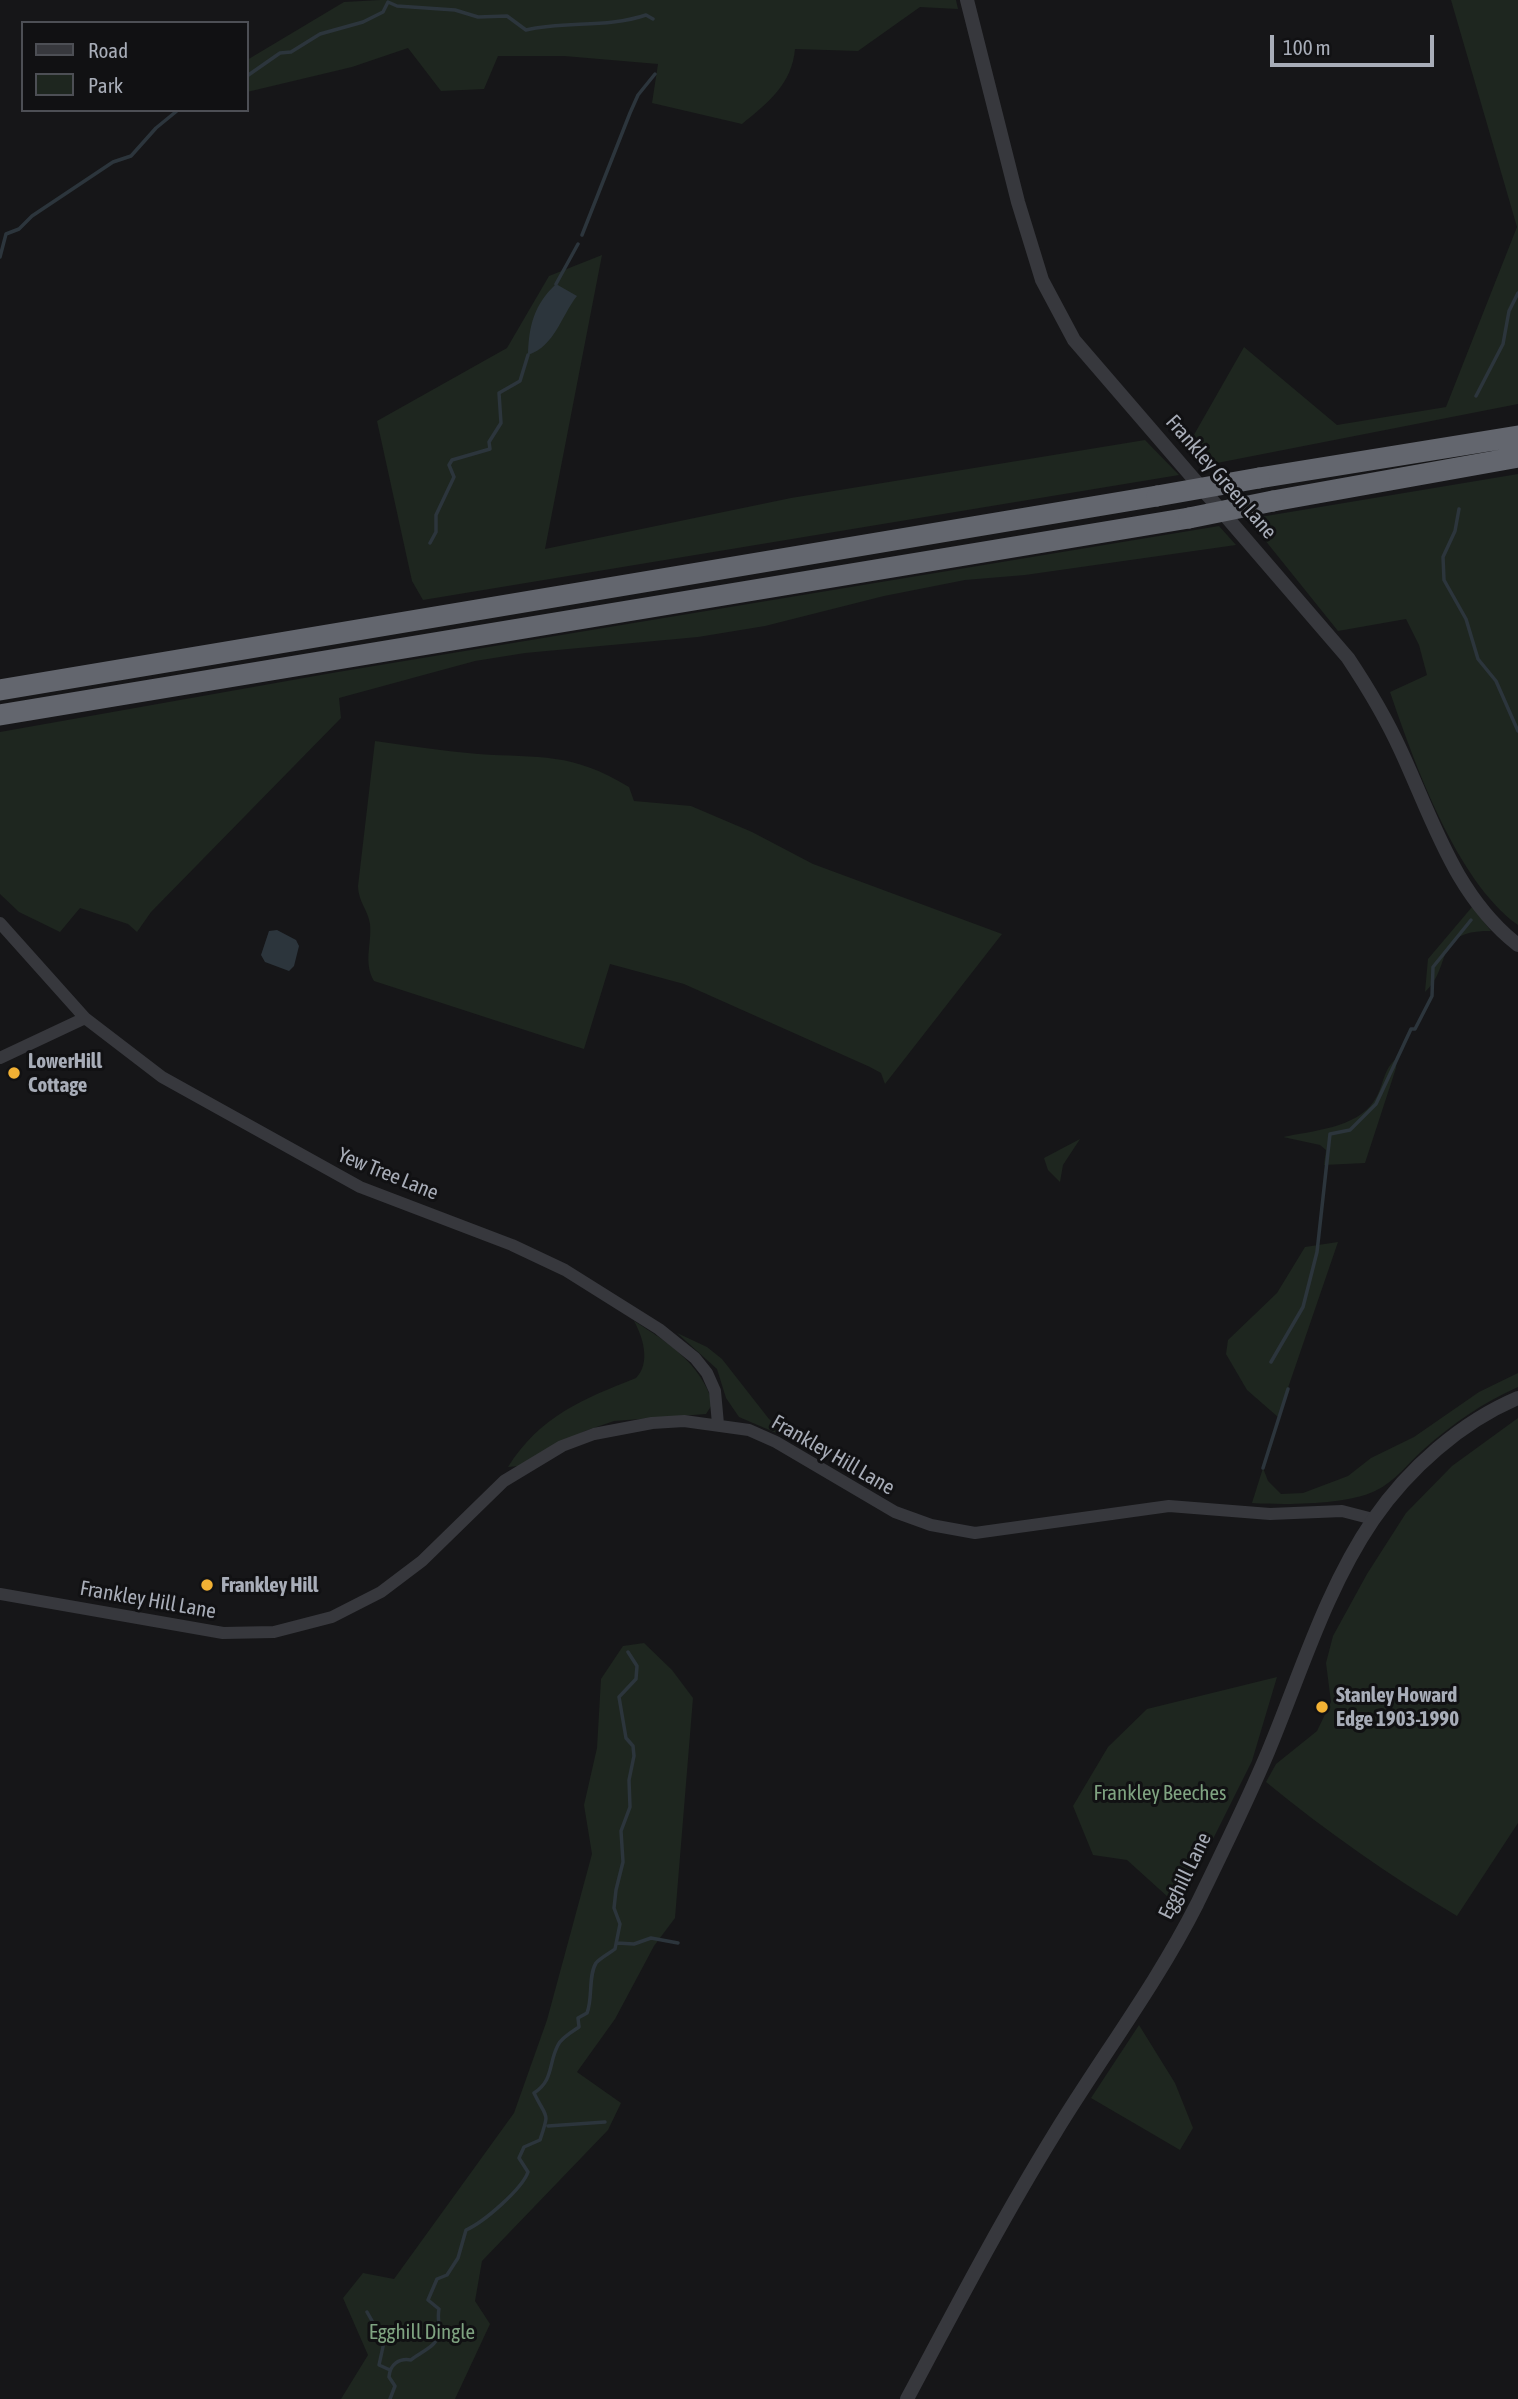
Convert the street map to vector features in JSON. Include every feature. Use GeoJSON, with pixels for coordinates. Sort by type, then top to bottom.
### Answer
{"type":"FeatureCollection","features":[{"type":"Feature","properties":{"kind":"highway"},"geometry":{"type":"LineString","coordinates":[[0,690],[1518,436]]}},
{"type":"Feature","properties":{"kind":"highway"},"geometry":{"type":"LineString","coordinates":[[0,715],[1189,518],[1518,457]]}},
{"type":"Feature","properties":{"kind":"street","name":"Frankley Green Lane"},"geometry":{"type":"LineString","coordinates":[[967,0],[1018,202],[1042,280],[1074,340],[1348,658],[1376,701],[1402,752],[1420,802],[1456,871],[1496,926],[1518,945]]}},
{"type":"Feature","properties":{"kind":"street","name":"Yew Tree Lane"},"geometry":{"type":"LineString","coordinates":[[0,923],[85,1018],[162,1077],[300,1152],[327,1171],[360,1187],[512,1245],[565,1270],[611,1297],[695,1357],[715,1391],[718,1424]]}},
{"type":"Feature","properties":{"kind":"street"},"geometry":{"type":"LineString","coordinates":[[0,1058],[85,1018]]}},
{"type":"Feature","properties":{"kind":"street","name":"Egghill Lane"},"geometry":{"type":"LineString","coordinates":[[907,2399],[978,2266],[1056,2131],[1140,2004],[1196,1906],[1264,1762],[1317,1628],[1373,1519],[1401,1486],[1447,1441],[1475,1421],[1518,1398]]}},
{"type":"Feature","properties":{"kind":"street","name":"Frankley Hill Lane"},"geometry":{"type":"LineString","coordinates":[[0,1594],[223,1633],[274,1632],[332,1617],[381,1592],[422,1561],[503,1481],[562,1446],[594,1434],[652,1423],[684,1421],[749,1430],[776,1442],[895,1512],[931,1525],[975,1533],[1169,1506],[1270,1514],[1342,1511],[1373,1519]]}},
{"type":"Feature","properties":{"kind":"green space"},"geometry":{"type":"Polygon","coordinates":[[[956,0],[958,9],[920,7],[858,51],[795,49],[784,83],[742,124],[652,103],[658,64],[564,56],[498,56],[484,89],[441,91],[408,48],[352,67],[248,92],[248,59],[344,2],[956,0]]]}},
{"type":"Feature","properties":{"kind":"green space"},"geometry":{"type":"Polygon","coordinates":[[[1451,0],[1518,0],[1518,404],[1217,463],[1191,440],[1244,347],[1337,425],[1446,407],[1517,227],[1451,0]]]}},
{"type":"Feature","properties":{"kind":"green space"},"geometry":{"type":"Polygon","coordinates":[[[602,255],[545,549],[791,498],[1145,440],[1179,475],[423,600],[412,581],[377,421],[507,348],[549,276],[602,255]]]}},
{"type":"Feature","properties":{"kind":"green space"},"geometry":{"type":"Polygon","coordinates":[[[1518,474],[1518,925],[1475,880],[1457,850],[1425,785],[1400,720],[1390,692],[1427,675],[1419,645],[1406,619],[1338,631],[1248,519],[1518,474]]]}},
{"type":"Feature","properties":{"kind":"green space"},"geometry":{"type":"Polygon","coordinates":[[[1219,526],[1236,545],[1025,575],[965,580],[884,596],[765,626],[698,637],[525,653],[475,661],[339,698],[341,718],[151,912],[137,932],[128,924],[80,908],[60,932],[19,912],[0,894],[0,732],[332,673],[1219,526]]]}},
{"type":"Feature","properties":{"kind":"green space"},"geometry":{"type":"Polygon","coordinates":[[[375,741],[465,753],[573,762],[629,787],[634,801],[691,806],[752,832],[813,864],[1002,934],[885,1084],[881,1073],[870,1067],[684,984],[610,964],[584,1049],[374,981],[368,960],[370,924],[358,886],[375,741]]]}},
{"type":"Feature","properties":{"kind":"green space"},"geometry":{"type":"Polygon","coordinates":[[[1472,907],[1491,931],[1472,932],[1452,943],[1439,972],[1425,992],[1428,959],[1472,907]]]}},
{"type":"Feature","properties":{"kind":"green space"},"geometry":{"type":"Polygon","coordinates":[[[1397,1058],[1365,1163],[1324,1165],[1326,1150],[1320,1145],[1283,1137],[1333,1127],[1357,1117],[1374,1101],[1388,1068],[1397,1058]]]}},
{"type":"Feature","properties":{"kind":"green space"},"geometry":{"type":"Polygon","coordinates":[[[1080,1139],[1063,1165],[1060,1182],[1048,1170],[1044,1158],[1080,1139]]]}},
{"type":"Feature","properties":{"kind":"green space"},"geometry":{"type":"Polygon","coordinates":[[[1338,1242],[1278,1417],[1247,1390],[1226,1354],[1228,1340],[1277,1293],[1305,1247],[1338,1242]]]}},
{"type":"Feature","properties":{"kind":"green space"},"geometry":{"type":"Polygon","coordinates":[[[634,1321],[671,1346],[700,1376],[713,1403],[706,1414],[614,1421],[585,1431],[519,1466],[508,1467],[534,1435],[564,1411],[636,1378],[643,1365],[644,1350],[634,1321]]]}},
{"type":"Feature","properties":{"kind":"green space"},"geometry":{"type":"Polygon","coordinates":[[[677,1333],[707,1347],[722,1359],[769,1419],[802,1444],[739,1417],[726,1398],[717,1369],[677,1333]]]}},
{"type":"Feature","properties":{"kind":"green space"},"geometry":{"type":"Polygon","coordinates":[[[1518,1373],[1518,1387],[1457,1422],[1395,1477],[1375,1491],[1363,1496],[1332,1501],[1298,1504],[1252,1503],[1263,1468],[1268,1481],[1281,1494],[1303,1493],[1348,1476],[1371,1458],[1414,1437],[1479,1392],[1518,1373]]]}},
{"type":"Feature","properties":{"kind":"green space"},"geometry":{"type":"Polygon","coordinates":[[[1518,1418],[1518,1823],[1457,1916],[1359,1853],[1266,1782],[1276,1764],[1317,1731],[1331,1702],[1326,1663],[1333,1636],[1367,1574],[1406,1513],[1452,1466],[1518,1418]]]}},
{"type":"Feature","properties":{"kind":"green space","name":"Egghill Dingle"},"geometry":{"type":"Polygon","coordinates":[[[644,1643],[672,1670],[693,1698],[675,1918],[654,1946],[615,2019],[577,2072],[621,2103],[608,2130],[482,2261],[475,2301],[490,2324],[455,2399],[341,2399],[368,2355],[343,2298],[363,2273],[394,2279],[514,2113],[547,2020],[592,1854],[584,1805],[597,1748],[601,1679],[623,1646],[644,1643]]]}},
{"type":"Feature","properties":{"kind":"green space","name":"Frankley Beeches"},"geometry":{"type":"Polygon","coordinates":[[[1277,1677],[1252,1761],[1179,1907],[1127,1860],[1093,1855],[1073,1806],[1108,1747],[1147,1709],[1277,1677]]]}},
{"type":"Feature","properties":{"kind":"green space"},"geometry":{"type":"Polygon","coordinates":[[[1139,2025],[1175,2083],[1193,2128],[1180,2150],[1091,2098],[1139,2025]]]}},
{"type":"Feature","properties":{"kind":"shaded area"},"geometry":{"type":"Polygon","coordinates":[[[556,284],[577,296],[551,338],[537,351],[528,355],[534,316],[542,300],[556,284]]]}},
{"type":"Feature","properties":{"kind":"shaded area"},"geometry":{"type":"Polygon","coordinates":[[[277,930],[296,940],[299,946],[294,966],[289,971],[265,962],[261,955],[269,931],[277,930]]]}},
{"type":"Feature","properties":{"kind":"waterway"},"geometry":{"type":"LineString","coordinates":[[248,75],[280,53],[291,52],[320,34],[363,22],[383,12],[388,2],[397,6],[455,10],[478,17],[507,16],[526,30],[617,22],[646,15],[653,19]]}},
{"type":"Feature","properties":{"kind":"waterway"},"geometry":{"type":"LineString","coordinates":[[582,235],[638,95],[655,74]]}},
{"type":"Feature","properties":{"kind":"waterway"},"geometry":{"type":"LineString","coordinates":[[0,257],[6,234],[19,229],[32,216],[113,162],[131,156],[156,128],[176,112]]}},
{"type":"Feature","properties":{"kind":"waterway"},"geometry":{"type":"LineString","coordinates":[[556,284],[578,244]]}},
{"type":"Feature","properties":{"kind":"waterway"},"geometry":{"type":"LineString","coordinates":[[1476,396],[1503,344],[1509,311],[1518,293]]}},
{"type":"Feature","properties":{"kind":"waterway"},"geometry":{"type":"LineString","coordinates":[[430,543],[436,532],[436,515],[454,477],[449,465],[452,460],[490,449],[489,442],[501,423],[499,393],[520,381],[528,355]]}},
{"type":"Feature","properties":{"kind":"waterway"},"geometry":{"type":"LineString","coordinates":[[1459,509],[1455,531],[1443,557],[1444,580],[1466,619],[1478,659],[1496,681],[1518,731]]}},
{"type":"Feature","properties":{"kind":"waterway"},"geometry":{"type":"LineString","coordinates":[[1271,1362],[1303,1307],[1317,1252],[1330,1134],[1350,1130],[1376,1104],[1411,1029],[1415,1029],[1432,996],[1433,967],[1471,920]]}},
{"type":"Feature","properties":{"kind":"waterway"},"geometry":{"type":"LineString","coordinates":[[1263,1468],[1288,1389]]}},
{"type":"Feature","properties":{"kind":"waterway"},"geometry":{"type":"LineString","coordinates":[[390,2399],[395,2386],[389,2377],[393,2365],[399,2361],[411,2360],[433,2345],[438,2337],[439,2309],[428,2300],[437,2279],[447,2275],[458,2258],[466,2230],[502,2204],[528,2172],[519,2158],[524,2147],[540,2140],[546,2119],[534,2093],[545,2083],[560,2042],[579,2027],[578,2018],[587,2013],[596,1963],[615,1949],[620,1924],[614,1908],[623,1862],[621,1831],[630,1807],[629,1780],[634,1756],[633,1746],[626,1738],[619,1697],[636,1679],[637,1666],[628,1652]]}},
{"type":"Feature","properties":{"kind":"waterway"},"geometry":{"type":"LineString","coordinates":[[617,1943],[634,1944],[651,1938],[678,1943]]}},
{"type":"Feature","properties":{"kind":"waterway"},"geometry":{"type":"LineString","coordinates":[[548,2126],[605,2122]]}},
{"type":"Feature","properties":{"kind":"waterway"},"geometry":{"type":"LineString","coordinates":[[367,2312],[375,2326],[386,2333],[379,2365],[390,2370]]}},
{"type":"Feature","properties":{"kind":"place","name":"LowerHill Cottage"},"geometry":{"type":"Point","coordinates":[14,1073]}},
{"type":"Feature","properties":{"kind":"place","name":"Frankley Hill"},"geometry":{"type":"Point","coordinates":[207,1585]}},
{"type":"Feature","properties":{"kind":"place","name":"Stanley Howard Edge 1903-1990"},"geometry":{"type":"Point","coordinates":[1322,1707]}}]}
